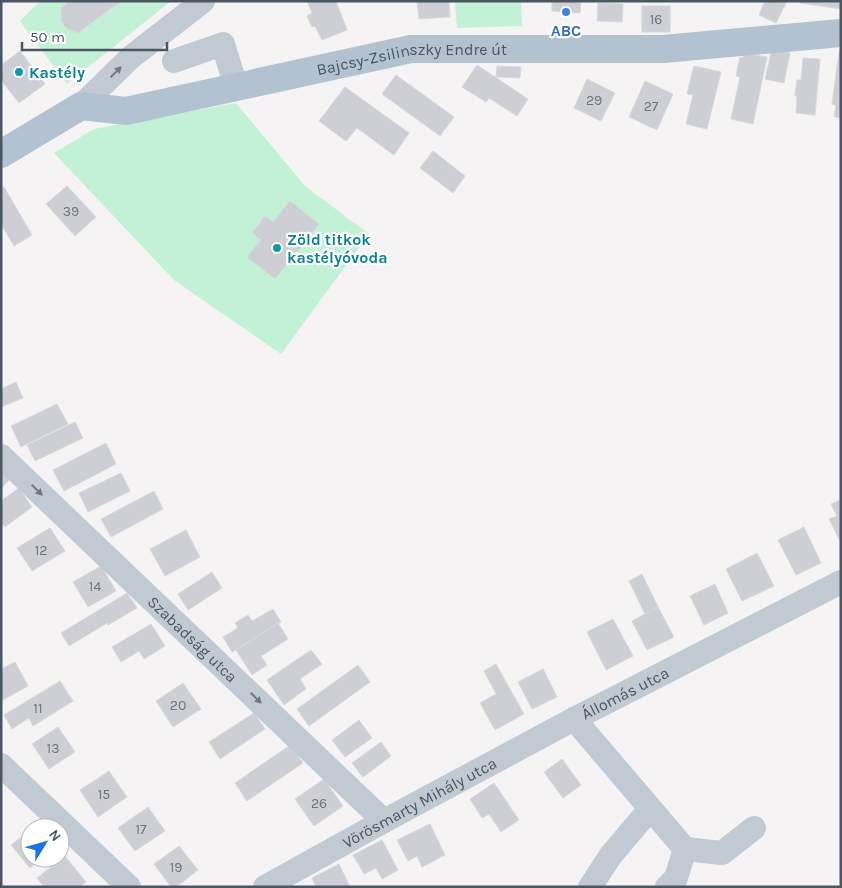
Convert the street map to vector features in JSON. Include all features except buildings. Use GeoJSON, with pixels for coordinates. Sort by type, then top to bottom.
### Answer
{"type":"FeatureCollection","features":[{"type":"Feature","properties":{"kind":"main road","name":"Bajcsy-Zsilinszky Endre út"},"geometry":{"type":"LineString","coordinates":[[81,106],[126,111],[411,49],[663,49],[841,33]]}},
{"type":"Feature","properties":{"kind":"main road"},"geometry":{"type":"LineString","coordinates":[[1,154],[81,106]]}},
{"type":"Feature","properties":{"kind":"street"},"geometry":{"type":"LineString","coordinates":[[81,106],[130,58],[203,1]]}},
{"type":"Feature","properties":{"kind":"street"},"geometry":{"type":"LineString","coordinates":[[174,61],[223,44],[236,87]]}},
{"type":"Feature","properties":{"kind":"street","name":"Szabadság utca"},"geometry":{"type":"LineString","coordinates":[[1,456],[384,820]]}},
{"type":"Feature","properties":{"kind":"street","name":"Állomás utca"},"geometry":{"type":"LineString","coordinates":[[684,849],[574,719],[841,582]]}},
{"type":"Feature","properties":{"kind":"street","name":"Vörösmarty Mihály utca"},"geometry":{"type":"LineString","coordinates":[[265,887],[384,820],[574,719]]}},
{"type":"Feature","properties":{"kind":"street"},"geometry":{"type":"LineString","coordinates":[[1,765],[129,887]]}},
{"type":"Feature","properties":{"kind":"street"},"geometry":{"type":"LineString","coordinates":[[590,887],[611,855],[650,808]]}},
{"type":"Feature","properties":{"kind":"street"},"geometry":{"type":"LineString","coordinates":[[667,887],[676,878],[684,849],[722,853],[754,828]]}},
{"type":"Feature","properties":{"kind":"green space"},"geometry":{"type":"Polygon","coordinates":[[[40,1],[171,1],[67,84],[20,21],[40,1]]]}},
{"type":"Feature","properties":{"kind":"green space"},"geometry":{"type":"Polygon","coordinates":[[[455,1],[521,1],[522,26],[457,28],[455,1]]]}},
{"type":"Feature","properties":{"kind":"green space"},"geometry":{"type":"Polygon","coordinates":[[[236,103],[305,186],[369,234],[281,354],[174,280],[54,153],[94,129],[236,103]]]}},
{"type":"Feature","properties":{"kind":"place","name":"ABC"},"geometry":{"type":"Point","coordinates":[566,12]}},
{"type":"Feature","properties":{"kind":"place","name":"Kastély"},"geometry":{"type":"Point","coordinates":[19,72]}},
{"type":"Feature","properties":{"kind":"place","name":"Zöld titkok kastélyóvoda"},"geometry":{"type":"Point","coordinates":[277,248]}}]}
